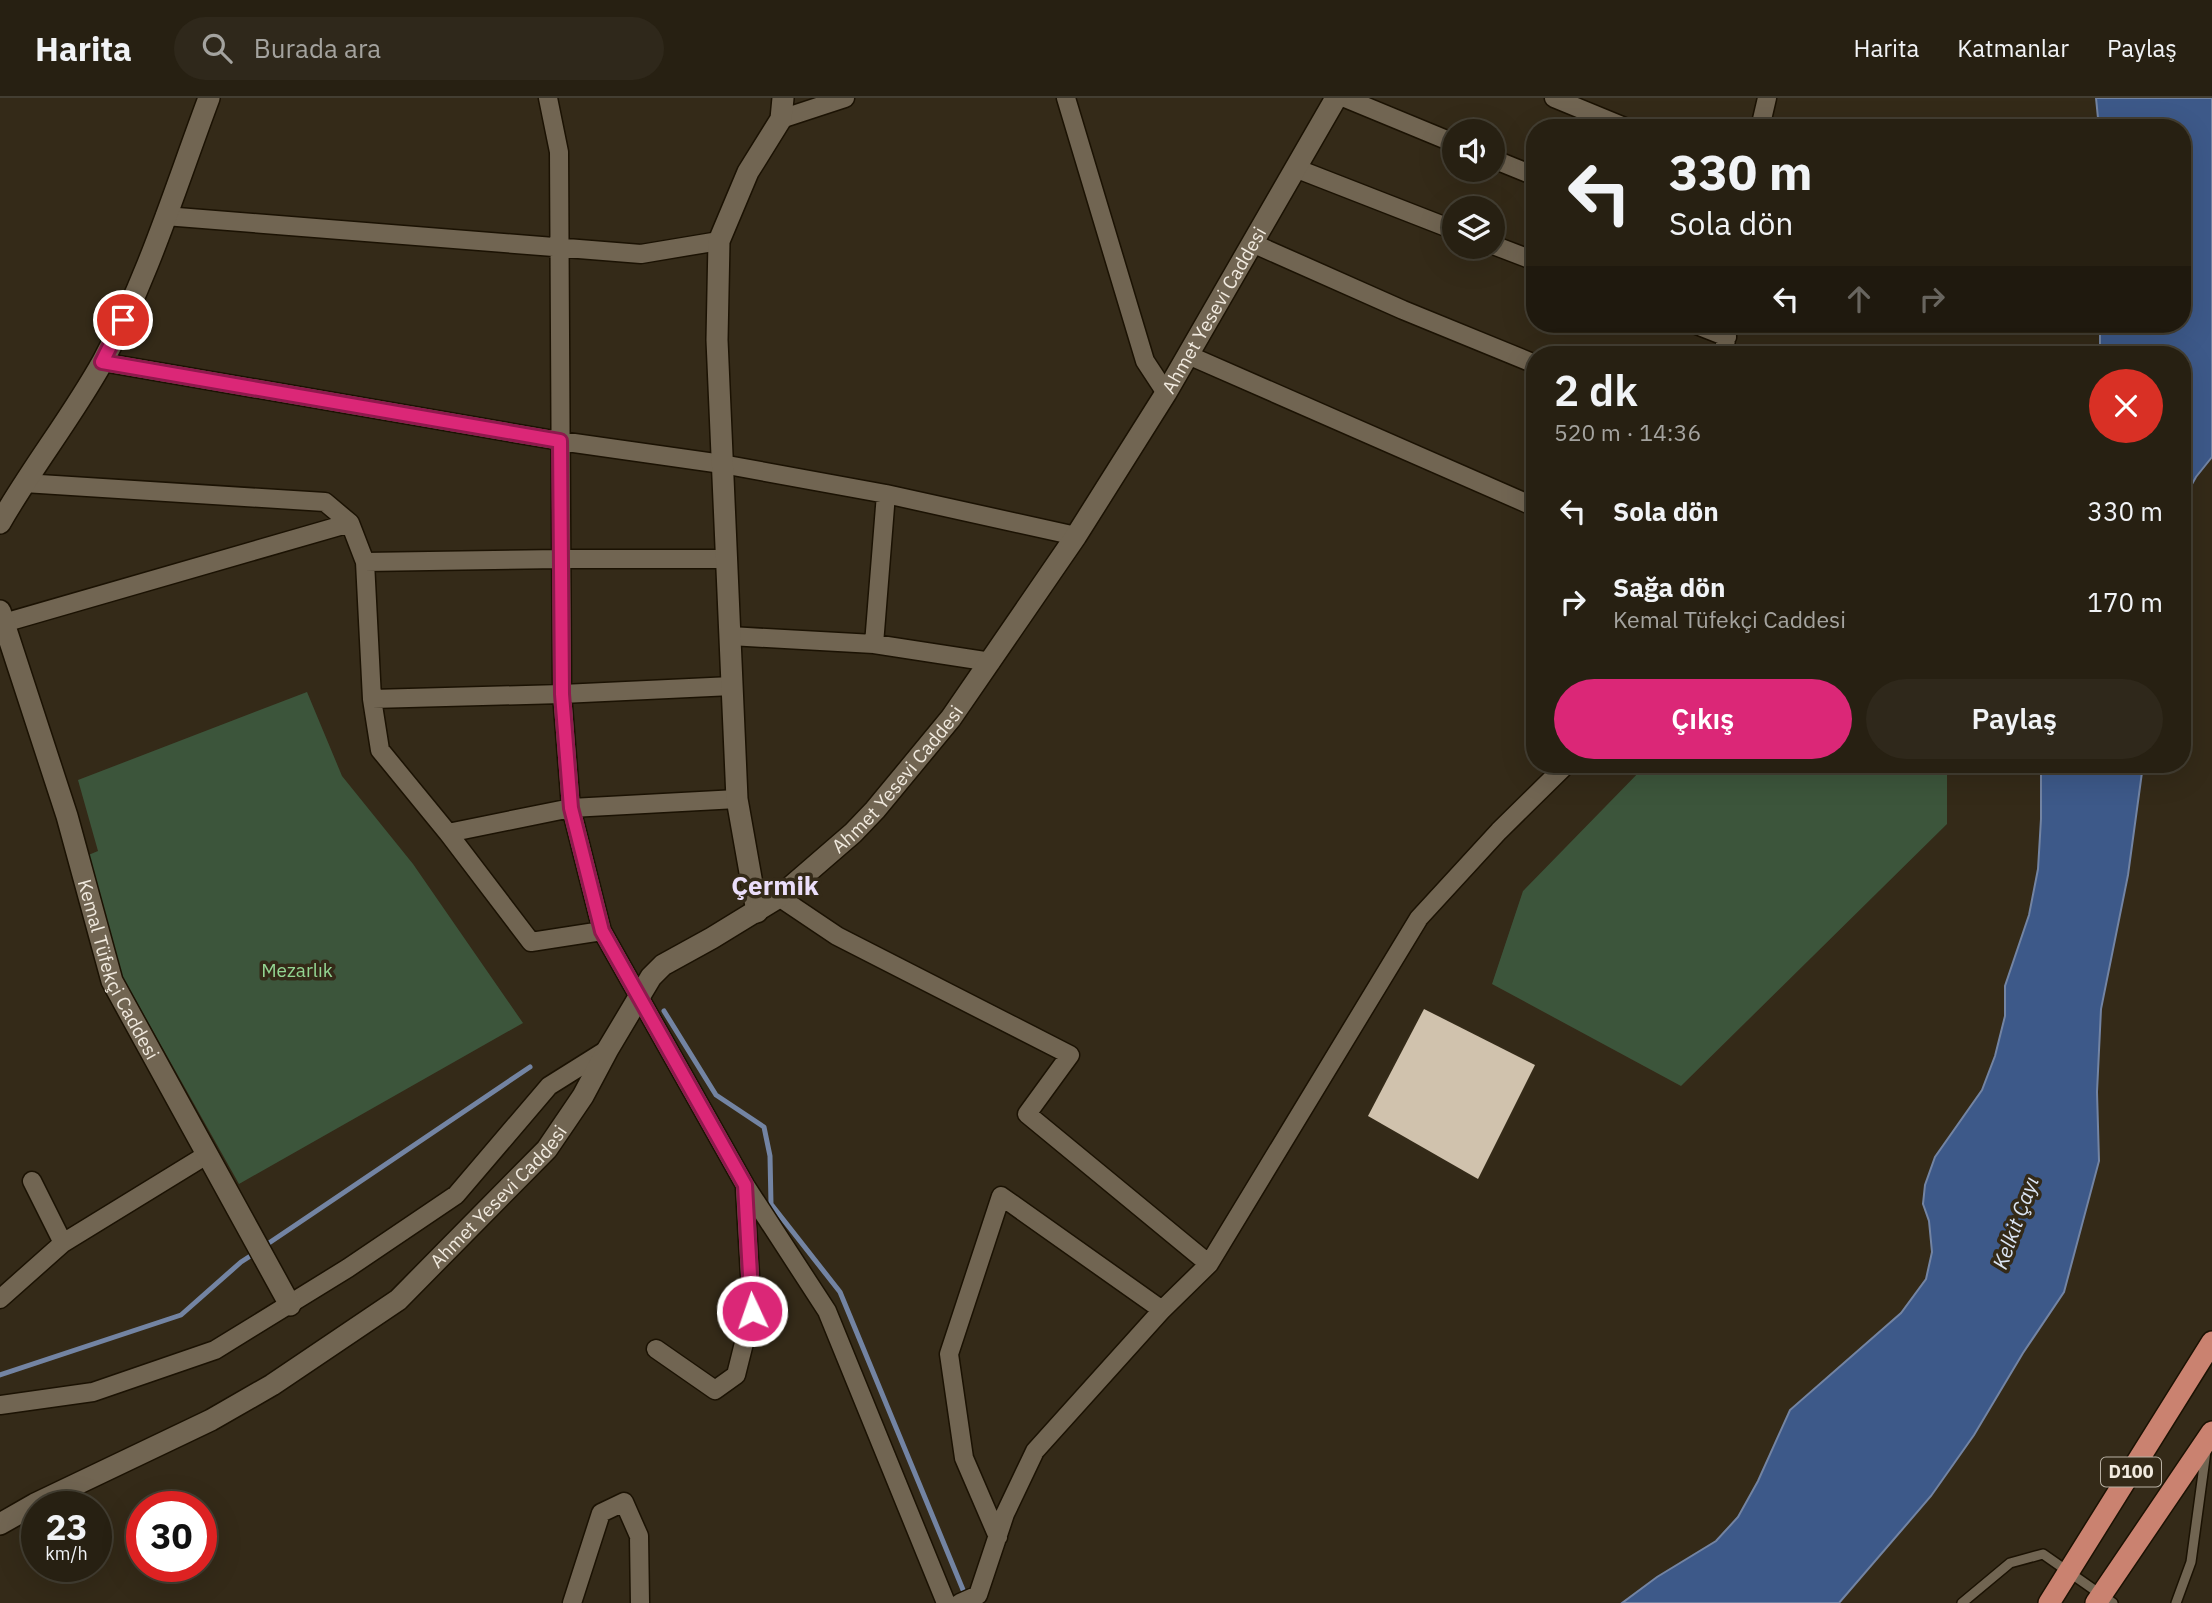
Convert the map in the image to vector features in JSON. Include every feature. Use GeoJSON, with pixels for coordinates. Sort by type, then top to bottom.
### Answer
{"type":"FeatureCollection","features":[{"type":"Feature","properties":{"kind":"highway","name":"D100"},"geometry":{"type":"LineString","coordinates":[[2049,1603],[2212,1342]]}},
{"type":"Feature","properties":{"kind":"highway","name":"D100"},"geometry":{"type":"LineString","coordinates":[[2103,1601],[2210,1435]]}},
{"type":"Feature","properties":{"kind":"street"},"geometry":{"type":"LineString","coordinates":[[0,523],[102,362],[144,273],[209,98]]}},
{"type":"Feature","properties":{"kind":"street"},"geometry":{"type":"LineString","coordinates":[[548,98],[559,152],[562,694],[571,808],[602,931],[745,1185],[827,1311],[946,1603]]}},
{"type":"Feature","properties":{"kind":"street"},"geometry":{"type":"LineString","coordinates":[[757,912],[737,799],[717,340],[719,241],[748,172],[782,108],[845,98]]}},
{"type":"Feature","properties":{"kind":"street"},"geometry":{"type":"LineString","coordinates":[[1066,98],[1145,361],[1166,393]]}},
{"type":"Feature","properties":{"kind":"street","name":"Ahmet Yesevi Caddesi"},"geometry":{"type":"LineString","coordinates":[[0,1524],[35,1504],[211,1420],[272,1385],[398,1300],[547,1149],[583,1096],[651,977],[663,965],[779,897],[853,833],[875,810],[912,767],[991,662],[1076,536],[1166,393],[1336,98]]}},
{"type":"Feature","properties":{"kind":"street"},"geometry":{"type":"LineString","coordinates":[[1345,98],[1442,138]]}},
{"type":"Feature","properties":{"kind":"street"},"geometry":{"type":"LineString","coordinates":[[1554,98],[1605,119]]}},
{"type":"Feature","properties":{"kind":"street"},"geometry":{"type":"LineString","coordinates":[[1762,119],[1767,98]]}},
{"type":"Feature","properties":{"kind":"street"},"geometry":{"type":"LineString","coordinates":[[1505,164],[1526,172]]}},
{"type":"Feature","properties":{"kind":"street"},"geometry":{"type":"LineString","coordinates":[[1296,168],[1442,225]]}},
{"type":"Feature","properties":{"kind":"street"},"geometry":{"type":"LineString","coordinates":[[165,216],[640,254],[719,241]]}},
{"type":"Feature","properties":{"kind":"street"},"geometry":{"type":"LineString","coordinates":[[1252,243],[1403,310],[1526,359]]}},
{"type":"Feature","properties":{"kind":"street"},"geometry":{"type":"LineString","coordinates":[[1505,250],[1526,258]]}},
{"type":"Feature","properties":{"kind":"street"},"geometry":{"type":"LineString","coordinates":[[1188,355],[1526,503]]}},
{"type":"Feature","properties":{"kind":"street"},"geometry":{"type":"LineString","coordinates":[[102,362],[560,441],[722,464],[886,494],[1076,536]]}},
{"type":"Feature","properties":{"kind":"street"},"geometry":{"type":"LineString","coordinates":[[24,482],[325,502],[350,523],[365,562],[372,699],[380,750],[448,833],[531,942],[602,931]]}},
{"type":"Feature","properties":{"kind":"street"},"geometry":{"type":"LineString","coordinates":[[874,644],[886,494]]}},
{"type":"Feature","properties":{"kind":"street"},"geometry":{"type":"LineString","coordinates":[[1,619],[350,523]]}},
{"type":"Feature","properties":{"kind":"street"},"geometry":{"type":"LineString","coordinates":[[365,562],[560,558],[725,559]]}},
{"type":"Feature","properties":{"kind":"street","name":"Kemal Tüfekçi Caddesi"},"geometry":{"type":"LineString","coordinates":[[1,619],[67,816],[112,981],[290,1305]]}},
{"type":"Feature","properties":{"kind":"street"},"geometry":{"type":"LineString","coordinates":[[730,636],[874,644],[991,662]]}},
{"type":"Feature","properties":{"kind":"street"},"geometry":{"type":"LineString","coordinates":[[372,699],[732,686]]}},
{"type":"Feature","properties":{"kind":"street"},"geometry":{"type":"LineString","coordinates":[[960,1603],[978,1595],[1005,1514],[1035,1451],[1162,1310],[1209,1264],[1419,918],[1499,831],[1558,773]]}},
{"type":"Feature","properties":{"kind":"street"},"geometry":{"type":"LineString","coordinates":[[448,833],[571,808],[737,799]]}},
{"type":"Feature","properties":{"kind":"street"},"geometry":{"type":"LineString","coordinates":[[779,897],[837,936],[1070,1055],[1027,1114],[1209,1264]]}},
{"type":"Feature","properties":{"kind":"street"},"geometry":{"type":"LineString","coordinates":[[0,1405],[93,1392],[215,1350],[348,1269],[456,1195],[549,1086],[608,1049]]}},
{"type":"Feature","properties":{"kind":"street"},"geometry":{"type":"LineString","coordinates":[[0,1299],[63,1243],[208,1154]]}},
{"type":"Feature","properties":{"kind":"street"},"geometry":{"type":"LineString","coordinates":[[32,1181],[63,1243]]}},
{"type":"Feature","properties":{"kind":"street"},"geometry":{"type":"LineString","coordinates":[[656,1349],[715,1390],[736,1375],[752,1311],[745,1185]]}},
{"type":"Feature","properties":{"kind":"street"},"geometry":{"type":"LineString","coordinates":[[998,1537],[964,1458],[949,1354],[1001,1196],[1162,1310]]}},
{"type":"Feature","properties":{"kind":"street"},"geometry":{"type":"LineString","coordinates":[[572,1603],[601,1513],[624,1502],[639,1536],[640,1603]]}},
{"type":"Feature","properties":{"kind":"lane"},"geometry":{"type":"LineString","coordinates":[[2176,1603],[2191,1562],[2210,1435]]}},
{"type":"Feature","properties":{"kind":"lane"},"geometry":{"type":"LineString","coordinates":[[1962,1603],[2010,1563],[2043,1554],[2069,1571],[2103,1601]]}},
{"type":"Feature","properties":{"kind":"green space","name":"Mezarlık"},"geometry":{"type":"Polygon","coordinates":[[[307,692],[342,776],[413,864],[523,1023],[239,1184],[116,965],[86,856],[98,851],[78,780],[307,692]]]}},
{"type":"Feature","properties":{"kind":"green space"},"geometry":{"type":"Polygon","coordinates":[[[1638,773],[1947,773],[1947,824],[1681,1086],[1492,984],[1523,891],[1638,773]]]}},
{"type":"Feature","properties":{"kind":"water"},"geometry":{"type":"Polygon","coordinates":[[[2096,98],[2212,98],[2212,457],[2191,486],[2191,346],[2100,346],[2100,333],[2191,333],[2191,119],[2098,119],[2096,98]]]}},
{"type":"Feature","properties":{"kind":"water","name":"Kelkit Çayı"},"geometry":{"type":"Polygon","coordinates":[[[2041,773],[2142,773],[2128,875],[2101,1009],[2097,1092],[2099,1161],[2064,1292],[2023,1353],[1974,1435],[1931,1496],[1839,1603],[1622,1603],[1657,1577],[1716,1541],[1738,1517],[1758,1481],[1790,1410],[1901,1313],[1926,1279],[1932,1252],[1929,1221],[1923,1204],[1925,1185],[1935,1157],[1982,1090],[1995,1056],[2005,1016],[2005,986],[2029,915],[2038,869],[2041,773]]]}},
{"type":"Feature","properties":{"kind":"building"},"geometry":{"type":"Polygon","coordinates":[[[1424,1009],[1535,1065],[1478,1179],[1368,1116],[1424,1009]]]}},
{"type":"Feature","properties":{"kind":"waterway"},"geometry":{"type":"LineString","coordinates":[[664,1011],[716,1095],[764,1127],[770,1156],[771,1204],[840,1292],[966,1597]]}},
{"type":"Feature","properties":{"kind":"waterway"},"geometry":{"type":"LineString","coordinates":[[263,1247],[530,1067]]}},
{"type":"Feature","properties":{"kind":"waterway"},"geometry":{"type":"LineString","coordinates":[[0,1375],[181,1315],[255,1253]]}},
{"type":"Feature","properties":{"kind":"district","name":"Çermik"},"geometry":{"type":"Point","coordinates":[775,886]}},
{"type":"Feature","properties":{"kind":"route"},"geometry":{"type":"LineString","coordinates":[[123,320],[102,362],[560,441],[562,694],[571,808],[602,931],[745,1185],[752,1311]]}}]}
